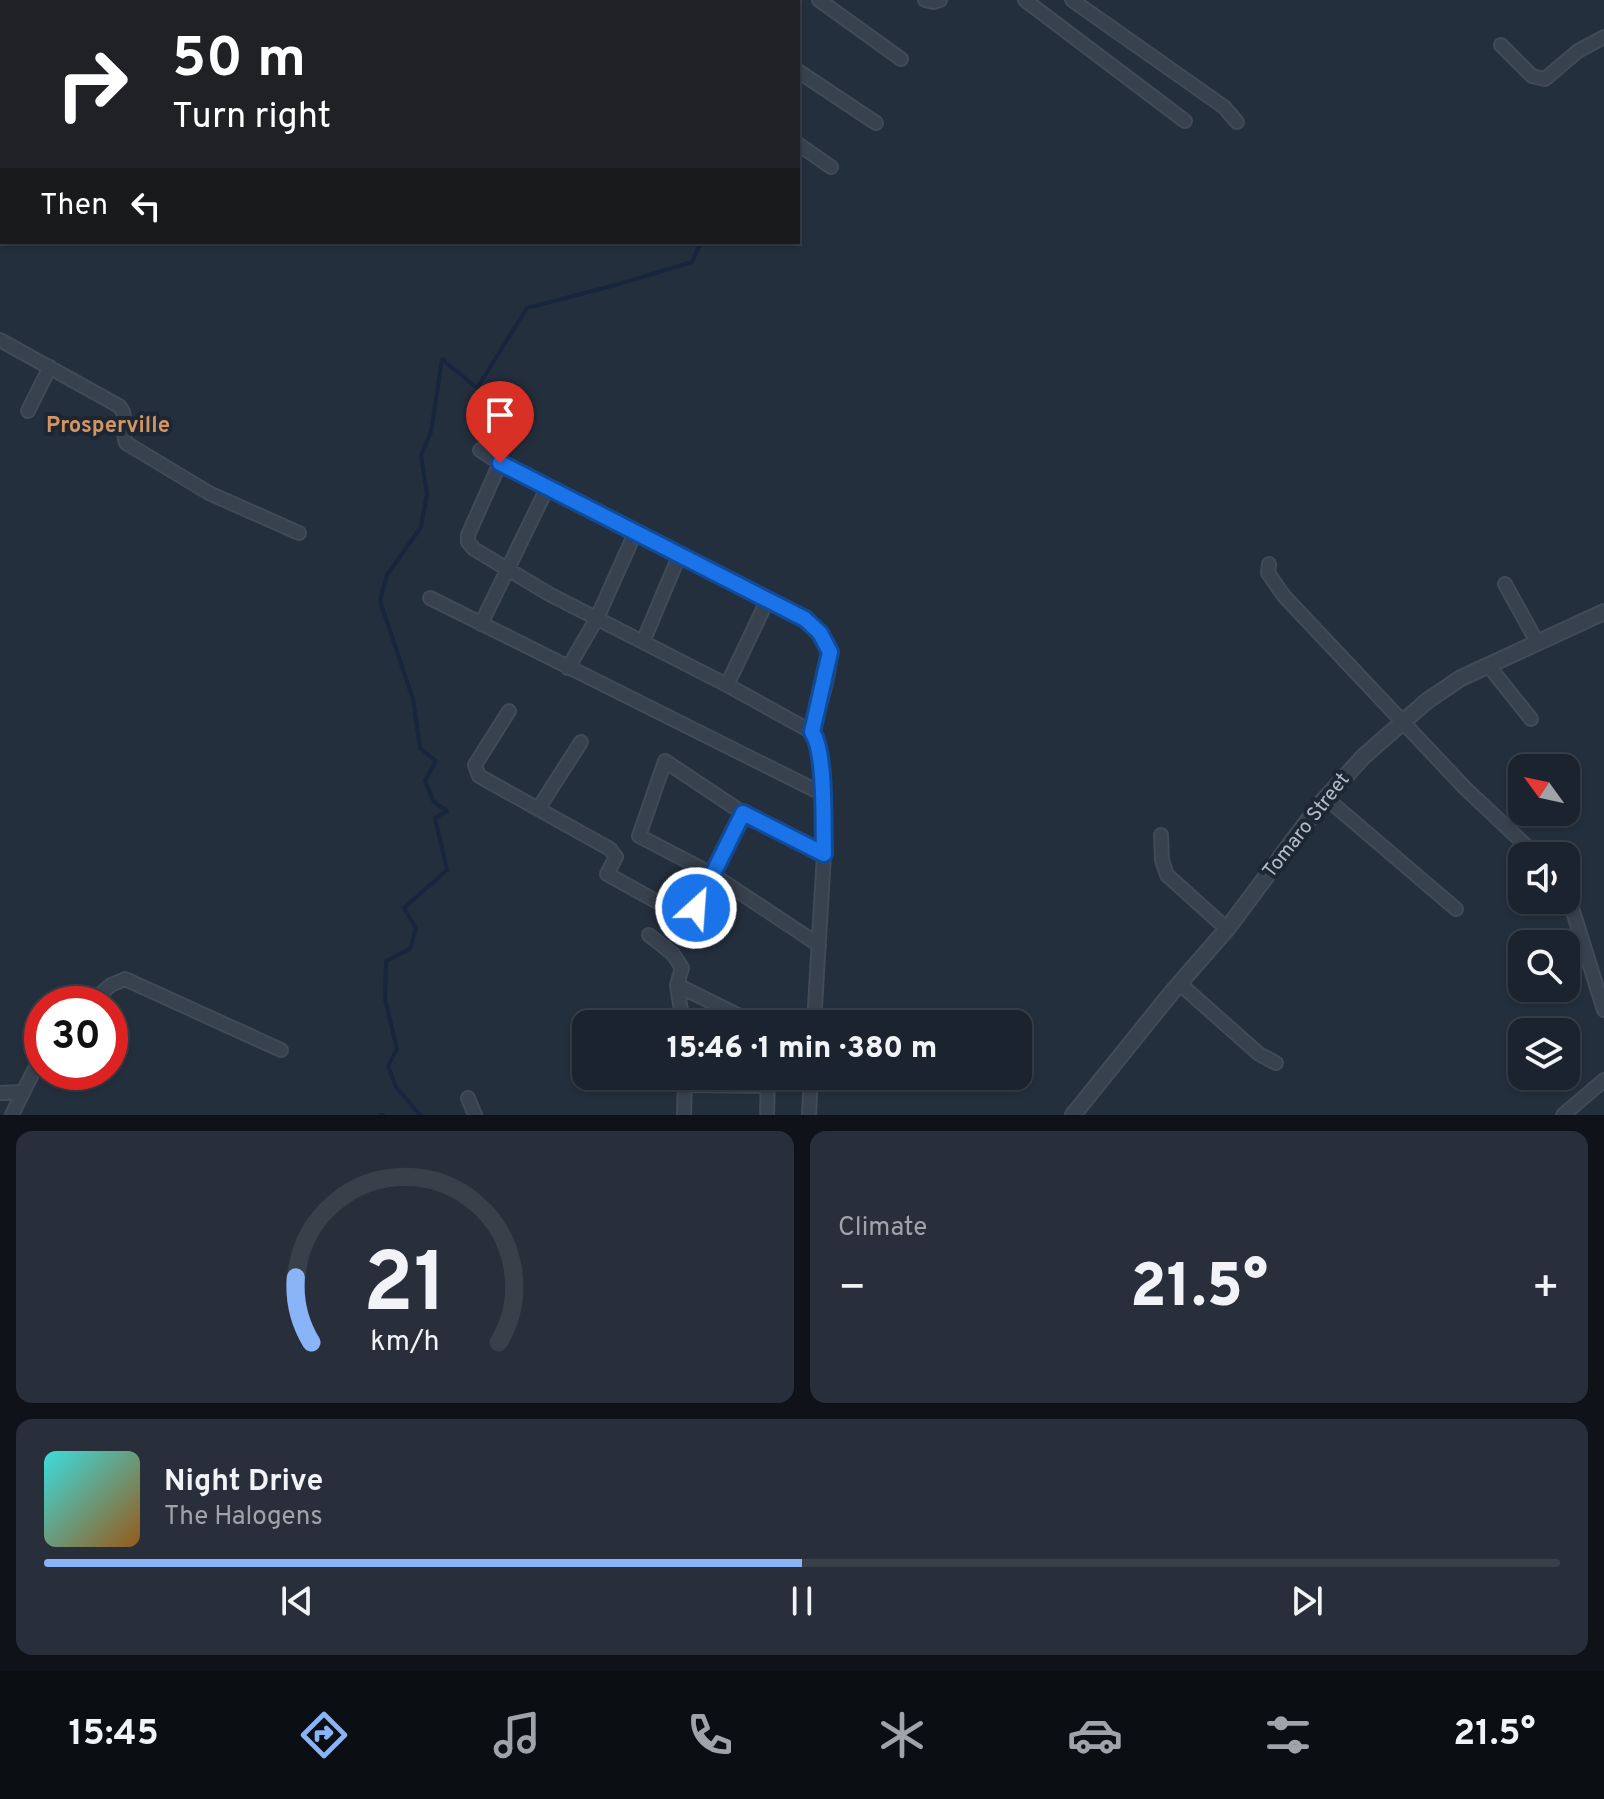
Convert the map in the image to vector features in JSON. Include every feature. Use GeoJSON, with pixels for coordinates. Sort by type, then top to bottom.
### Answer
{"type":"FeatureCollection","features":[{"type":"Feature","properties":{"kind":"street"},"geometry":{"type":"LineString","coordinates":[[819,0],[901,59]]}},
{"type":"Feature","properties":{"kind":"street"},"geometry":{"type":"LineString","coordinates":[[925,0],[940,0]]}},
{"type":"Feature","properties":{"kind":"street"},"geometry":{"type":"LineString","coordinates":[[1025,0],[1185,121]]}},
{"type":"Feature","properties":{"kind":"street"},"geometry":{"type":"LineString","coordinates":[[1072,0],[1224,107],[1237,122]]}},
{"type":"Feature","properties":{"kind":"street"},"geometry":{"type":"LineString","coordinates":[[1501,45],[1532,76],[1545,79],[1578,51],[1604,37]]}},
{"type":"Feature","properties":{"kind":"street"},"geometry":{"type":"LineString","coordinates":[[800,72],[876,123]]}},
{"type":"Feature","properties":{"kind":"street"},"geometry":{"type":"LineString","coordinates":[[800,145],[831,167]]}},
{"type":"Feature","properties":{"kind":"street"},"geometry":{"type":"LineString","coordinates":[[0,340],[119,406],[125,415],[123,435],[126,443],[209,493],[299,533]]}},
{"type":"Feature","properties":{"kind":"street"},"geometry":{"type":"LineString","coordinates":[[28,411],[50,367]]}},
{"type":"Feature","properties":{"kind":"street"},"geometry":{"type":"LineString","coordinates":[[480,450],[805,619],[820,633],[830,652],[812,732]]}},
{"type":"Feature","properties":{"kind":"street"},"geometry":{"type":"LineString","coordinates":[[500,463],[468,539],[474,549],[549,594],[812,732],[820,749],[824,854],[815,1010]]}},
{"type":"Feature","properties":{"kind":"street"},"geometry":{"type":"LineString","coordinates":[[481,624],[548,486]]}},
{"type":"Feature","properties":{"kind":"street"},"geometry":{"type":"LineString","coordinates":[[568,668],[597,618],[636,531]]}},
{"type":"Feature","properties":{"kind":"street"},"geometry":{"type":"LineString","coordinates":[[643,642],[679,556]]}},
{"type":"Feature","properties":{"kind":"street"},"geometry":{"type":"LineString","coordinates":[[1269,564],[1268,573],[1273,583],[1465,788],[1522,842]]}},
{"type":"Feature","properties":{"kind":"street"},"geometry":{"type":"LineString","coordinates":[[1505,584],[1537,642]]}},
{"type":"Feature","properties":{"kind":"street"},"geometry":{"type":"LineString","coordinates":[[430,598],[821,793]]}},
{"type":"Feature","properties":{"kind":"street"},"geometry":{"type":"LineString","coordinates":[[727,685],[768,599]]}},
{"type":"Feature","properties":{"kind":"street","name":"Tomaro Street"},"geometry":{"type":"LineString","coordinates":[[1073,1115],[1227,929],[1326,798],[1364,756],[1427,701],[1461,678],[1604,612]]}},
{"type":"Feature","properties":{"kind":"street"},"geometry":{"type":"LineString","coordinates":[[1488,665],[1531,719]]}},
{"type":"Feature","properties":{"kind":"street"},"geometry":{"type":"LineString","coordinates":[[509,711],[475,765],[479,776],[610,849],[616,857],[607,874],[670,909],[681,913],[696,908],[743,813]]}},
{"type":"Feature","properties":{"kind":"street"},"geometry":{"type":"LineString","coordinates":[[538,809],[581,742]]}},
{"type":"Feature","properties":{"kind":"street"},"geometry":{"type":"LineString","coordinates":[[819,945],[712,874],[639,836],[665,761],[743,813],[824,854]]}},
{"type":"Feature","properties":{"kind":"street"},"geometry":{"type":"LineString","coordinates":[[1326,798],[1456,909]]}},
{"type":"Feature","properties":{"kind":"street"},"geometry":{"type":"LineString","coordinates":[[1161,835],[1162,860],[1167,875],[1227,929]]}},
{"type":"Feature","properties":{"kind":"street"},"geometry":{"type":"LineString","coordinates":[[1574,914],[1604,1010]]}},
{"type":"Feature","properties":{"kind":"street"},"geometry":{"type":"LineString","coordinates":[[649,935],[679,961],[682,968],[677,985],[681,1010]]}},
{"type":"Feature","properties":{"kind":"street"},"geometry":{"type":"LineString","coordinates":[[110,986],[125,979],[281,1050]]}},
{"type":"Feature","properties":{"kind":"street"},"geometry":{"type":"LineString","coordinates":[[1180,984],[1259,1054],[1276,1063]]}},
{"type":"Feature","properties":{"kind":"street"},"geometry":{"type":"LineString","coordinates":[[677,985],[728,1010]]}},
{"type":"Feature","properties":{"kind":"street"},"geometry":{"type":"LineString","coordinates":[[1563,1115],[1604,1080]]}},
{"type":"Feature","properties":{"kind":"street"},"geometry":{"type":"LineString","coordinates":[[684,1115],[685,1090]]}},
{"type":"Feature","properties":{"kind":"street"},"geometry":{"type":"LineString","coordinates":[[767,1115],[768,1090]]}},
{"type":"Feature","properties":{"kind":"street"},"geometry":{"type":"LineString","coordinates":[[809,1115],[810,1090]]}},
{"type":"Feature","properties":{"kind":"street"},"geometry":{"type":"LineString","coordinates":[[0,1093],[23,1092],[12,1115]]}},
{"type":"Feature","properties":{"kind":"street"},"geometry":{"type":"LineString","coordinates":[[468,1098],[475,1115]]}},
{"type":"Feature","properties":{"kind":"waterway"},"geometry":{"type":"LineString","coordinates":[[420,1115],[396,1087],[388,1066],[397,1049],[385,999],[386,961],[410,949],[416,928],[404,908],[447,870],[435,818],[447,811],[434,802],[425,781],[436,761],[420,748],[413,699],[380,601],[387,575],[421,527],[427,494],[421,455],[431,432],[442,359],[477,388],[527,308],[692,262],[700,244]]}},
{"type":"Feature","properties":{"kind":"district","name":"Prosperville"},"geometry":{"type":"Point","coordinates":[108,426]}},
{"type":"Feature","properties":{"kind":"route"},"geometry":{"type":"LineString","coordinates":[[500,463],[805,619],[820,633],[830,652],[812,732],[820,749],[824,854],[743,813],[696,908]]}}]}
